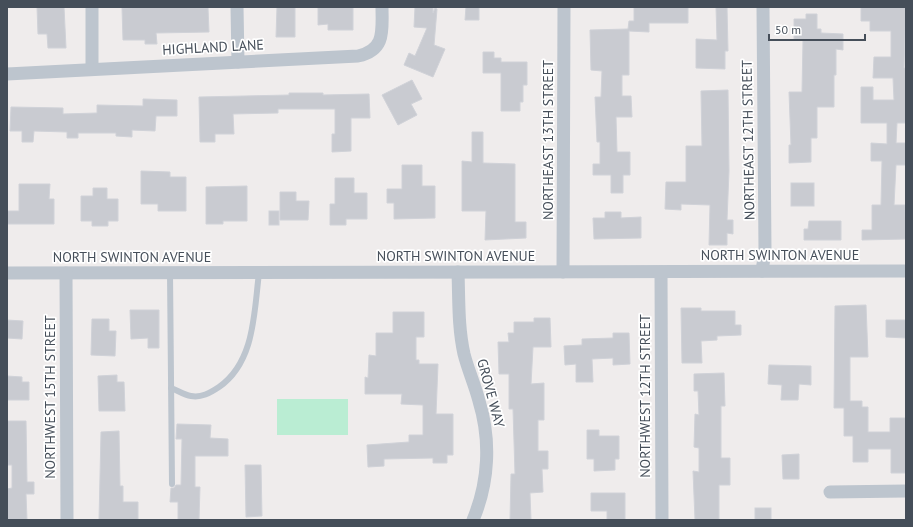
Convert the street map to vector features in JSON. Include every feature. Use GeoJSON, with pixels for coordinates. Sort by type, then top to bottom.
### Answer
{"type":"FeatureCollection","features":[{"type":"Feature","properties":{"kind":"street"},"geometry":{"type":"LineString","coordinates":[[92,7],[92,69]]}},
{"type":"Feature","properties":{"kind":"street"},"geometry":{"type":"LineString","coordinates":[[237,7],[238,62]]}},
{"type":"Feature","properties":{"kind":"street","name":"HIGHLAND LANE"},"geometry":{"type":"LineString","coordinates":[[7,74],[366,54],[380,42],[382,34],[382,7]]}},
{"type":"Feature","properties":{"kind":"street","name":"NORTHEAST 13TH STREET"},"geometry":{"type":"LineString","coordinates":[[563,272],[564,7]]}},
{"type":"Feature","properties":{"kind":"street","name":"NORTHEAST 12TH STREET"},"geometry":{"type":"LineString","coordinates":[[762,272],[765,251],[763,7]]}},
{"type":"Feature","properties":{"kind":"street","name":"NORTH SWINTON AVENUE"},"geometry":{"type":"LineString","coordinates":[[7,273],[906,271]]}},
{"type":"Feature","properties":{"kind":"street","name":"GROVE WAY"},"geometry":{"type":"LineString","coordinates":[[458,272],[460,325],[464,354],[485,422],[487,445],[487,467],[483,489],[473,520]]}},
{"type":"Feature","properties":{"kind":"street","name":"NORTHWEST 12TH STREET"},"geometry":{"type":"LineString","coordinates":[[661,272],[662,520]]}},
{"type":"Feature","properties":{"kind":"street","name":"NORTHWEST 15TH STREET"},"geometry":{"type":"LineString","coordinates":[[66,273],[67,520]]}},
{"type":"Feature","properties":{"kind":"street"},"geometry":{"type":"LineString","coordinates":[[830,492],[906,491]]}},
{"type":"Feature","properties":{"kind":"lane"},"geometry":{"type":"LineString","coordinates":[[170,273],[172,484]]}},
{"type":"Feature","properties":{"kind":"lane"},"geometry":{"type":"LineString","coordinates":[[171,388],[189,396],[199,397],[212,392],[233,374],[245,354],[259,273]]}},
{"type":"Feature","properties":{"kind":"green space"},"geometry":{"type":"Polygon","coordinates":[[[277,399],[348,399],[348,435],[277,435],[277,399]]]}},
{"type":"Feature","properties":{"kind":"building"},"geometry":{"type":"Polygon","coordinates":[[[37,7],[64,7],[66,48],[48,48],[47,34],[38,34],[37,7]]]}},
{"type":"Feature","properties":{"kind":"building"},"geometry":{"type":"Polygon","coordinates":[[[277,7],[295,7],[295,37],[276,37],[277,7]]]}},
{"type":"Feature","properties":{"kind":"building"},"geometry":{"type":"Polygon","coordinates":[[[353,7],[353,30],[328,30],[328,24],[318,25],[318,8],[353,7]]]}},
{"type":"Feature","properties":{"kind":"building"},"geometry":{"type":"Polygon","coordinates":[[[415,7],[433,7],[433,13],[435,8],[437,9],[434,45],[445,49],[433,77],[404,65],[409,53],[415,56],[427,28],[414,27],[415,7]]]}},
{"type":"Feature","properties":{"kind":"building"},"geometry":{"type":"Polygon","coordinates":[[[466,7],[479,7],[479,20],[465,20],[466,7]]]}},
{"type":"Feature","properties":{"kind":"building"},"geometry":{"type":"Polygon","coordinates":[[[634,7],[688,7],[688,23],[649,23],[649,32],[629,31],[629,75],[622,75],[622,96],[631,96],[632,117],[616,117],[617,152],[630,152],[630,175],[623,175],[623,193],[611,193],[611,175],[593,175],[593,164],[600,164],[600,142],[597,142],[595,97],[601,97],[602,71],[591,70],[590,30],[628,29],[629,21],[634,21],[634,7]]]}},
{"type":"Feature","properties":{"kind":"building"},"geometry":{"type":"Polygon","coordinates":[[[716,7],[727,7],[728,51],[725,51],[725,69],[696,68],[696,39],[717,40],[716,7]]]}},
{"type":"Feature","properties":{"kind":"building"},"geometry":{"type":"Polygon","coordinates":[[[861,7],[906,7],[904,68],[906,68],[906,123],[897,123],[896,143],[906,143],[906,165],[896,165],[894,205],[905,205],[906,239],[862,240],[862,230],[872,230],[872,205],[881,205],[882,161],[871,161],[871,143],[887,144],[887,123],[861,123],[861,87],[873,87],[873,100],[894,100],[893,78],[873,78],[874,57],[891,57],[891,31],[870,31],[870,21],[861,21],[861,7]]]}},
{"type":"Feature","properties":{"kind":"building"},"geometry":{"type":"Polygon","coordinates":[[[122,8],[208,8],[209,32],[156,33],[157,44],[145,44],[145,40],[123,40],[122,8]]]}},
{"type":"Feature","properties":{"kind":"building"},"geometry":{"type":"Polygon","coordinates":[[[806,14],[817,14],[817,29],[821,29],[821,33],[843,34],[843,50],[836,49],[834,107],[817,107],[817,138],[811,138],[811,162],[789,163],[789,145],[791,145],[789,92],[802,92],[803,40],[794,40],[794,19],[806,19],[806,14]]]}},
{"type":"Feature","properties":{"kind":"building"},"geometry":{"type":"Polygon","coordinates":[[[483,52],[494,52],[494,58],[501,58],[501,62],[527,62],[527,85],[523,85],[523,102],[520,102],[520,111],[501,111],[501,73],[483,73],[483,52]]]}},
{"type":"Feature","properties":{"kind":"building"},"geometry":{"type":"Polygon","coordinates":[[[412,80],[422,99],[411,104],[417,115],[398,125],[382,95],[412,80]]]}},
{"type":"Feature","properties":{"kind":"building"},"geometry":{"type":"Polygon","coordinates":[[[728,90],[729,171],[727,220],[733,220],[733,234],[727,233],[727,245],[709,245],[710,205],[681,204],[681,210],[665,209],[666,182],[686,182],[686,146],[702,146],[701,91],[728,90]]]}},
{"type":"Feature","properties":{"kind":"building"},"geometry":{"type":"Polygon","coordinates":[[[289,93],[323,93],[323,95],[369,94],[370,118],[351,118],[351,151],[332,152],[332,134],[335,134],[335,109],[278,109],[278,113],[233,114],[234,134],[215,134],[215,142],[200,142],[199,97],[289,95],[289,93]]]}},
{"type":"Feature","properties":{"kind":"building"},"geometry":{"type":"Polygon","coordinates":[[[143,99],[177,100],[177,116],[156,116],[155,131],[132,130],[132,137],[116,136],[116,133],[78,133],[78,138],[67,138],[67,132],[34,131],[33,142],[22,142],[22,131],[10,131],[11,107],[63,108],[63,114],[97,113],[97,105],[143,106],[143,99]]]}},
{"type":"Feature","properties":{"kind":"building"},"geometry":{"type":"Polygon","coordinates":[[[472,132],[483,132],[483,163],[515,164],[515,222],[526,222],[526,238],[485,240],[486,211],[462,211],[462,161],[472,162],[472,132]]]}},
{"type":"Feature","properties":{"kind":"building"},"geometry":{"type":"Polygon","coordinates":[[[402,165],[422,165],[422,186],[435,186],[435,218],[394,219],[394,203],[387,203],[387,189],[402,189],[402,165]]]}},
{"type":"Feature","properties":{"kind":"building"},"geometry":{"type":"Polygon","coordinates":[[[141,171],[170,172],[170,177],[186,177],[186,211],[158,211],[158,204],[141,204],[141,171]]]}},
{"type":"Feature","properties":{"kind":"building"},"geometry":{"type":"Polygon","coordinates":[[[335,178],[354,178],[354,193],[367,193],[367,219],[346,219],[346,225],[330,225],[330,204],[335,204],[335,178]]]}},
{"type":"Feature","properties":{"kind":"building"},"geometry":{"type":"Polygon","coordinates":[[[791,183],[814,183],[814,206],[791,206],[791,183]]]}},
{"type":"Feature","properties":{"kind":"building"},"geometry":{"type":"Polygon","coordinates":[[[19,184],[50,184],[49,199],[54,199],[54,224],[7,224],[7,211],[19,211],[19,184]]]}},
{"type":"Feature","properties":{"kind":"building"},"geometry":{"type":"Polygon","coordinates":[[[247,186],[247,221],[223,221],[223,224],[206,224],[206,187],[247,186]]]}},
{"type":"Feature","properties":{"kind":"building"},"geometry":{"type":"Polygon","coordinates":[[[93,188],[107,188],[107,199],[118,199],[118,221],[108,221],[108,226],[92,226],[92,221],[81,221],[81,196],[93,196],[93,188]]]}},
{"type":"Feature","properties":{"kind":"building"},"geometry":{"type":"Polygon","coordinates":[[[280,192],[296,192],[296,201],[309,201],[308,220],[280,220],[280,192]]]}},
{"type":"Feature","properties":{"kind":"building"},"geometry":{"type":"Polygon","coordinates":[[[269,211],[279,211],[279,225],[269,225],[269,211]]]}},
{"type":"Feature","properties":{"kind":"building"},"geometry":{"type":"Polygon","coordinates":[[[605,212],[621,212],[621,218],[641,217],[641,238],[594,239],[593,218],[605,218],[605,212]]]}},
{"type":"Feature","properties":{"kind":"building"},"geometry":{"type":"Polygon","coordinates":[[[809,221],[841,221],[841,240],[804,240],[804,229],[808,229],[809,221]]]}},
{"type":"Feature","properties":{"kind":"building"},"geometry":{"type":"Polygon","coordinates":[[[866,305],[868,357],[850,357],[850,401],[862,401],[862,407],[868,407],[868,432],[890,432],[890,418],[906,418],[906,473],[891,473],[891,449],[868,449],[868,462],[853,462],[853,436],[844,436],[844,408],[834,408],[835,306],[866,305]]]}},
{"type":"Feature","properties":{"kind":"building"},"geometry":{"type":"Polygon","coordinates":[[[681,308],[701,308],[701,311],[735,311],[735,325],[741,325],[741,335],[717,336],[717,340],[701,341],[702,363],[682,363],[681,308]]]}},
{"type":"Feature","properties":{"kind":"building"},"geometry":{"type":"Polygon","coordinates":[[[130,310],[159,310],[159,348],[148,348],[148,338],[131,339],[130,310]]]}},
{"type":"Feature","properties":{"kind":"building"},"geometry":{"type":"Polygon","coordinates":[[[393,312],[424,312],[424,337],[416,337],[416,360],[419,360],[419,364],[438,364],[436,414],[453,414],[453,455],[447,455],[447,463],[433,463],[433,458],[384,459],[384,466],[368,467],[367,445],[409,442],[409,435],[423,435],[423,405],[401,404],[402,394],[365,394],[365,377],[368,378],[369,355],[376,356],[376,333],[393,333],[393,312]]]}},
{"type":"Feature","properties":{"kind":"building"},"geometry":{"type":"Polygon","coordinates":[[[534,318],[550,318],[551,347],[533,347],[531,384],[544,383],[544,420],[538,420],[538,451],[548,451],[548,469],[542,469],[543,492],[530,493],[531,520],[510,520],[511,474],[515,474],[513,409],[509,409],[509,374],[499,374],[498,342],[509,342],[508,333],[514,333],[514,322],[534,322],[534,318]]]}},
{"type":"Feature","properties":{"kind":"building"},"geometry":{"type":"Polygon","coordinates":[[[92,319],[109,319],[109,331],[116,331],[115,356],[91,355],[92,319]]]}},
{"type":"Feature","properties":{"kind":"building"},"geometry":{"type":"Polygon","coordinates":[[[7,320],[23,321],[22,339],[7,338],[7,320]]]}},
{"type":"Feature","properties":{"kind":"building"},"geometry":{"type":"Polygon","coordinates":[[[886,320],[906,320],[906,338],[886,337],[886,320]]]}},
{"type":"Feature","properties":{"kind":"building"},"geometry":{"type":"Polygon","coordinates":[[[613,333],[629,333],[630,364],[613,365],[613,358],[592,359],[593,382],[576,382],[576,364],[565,365],[564,346],[582,345],[582,339],[613,338],[613,333]]]}},
{"type":"Feature","properties":{"kind":"building"},"geometry":{"type":"Polygon","coordinates":[[[769,365],[811,366],[811,385],[799,384],[798,400],[781,400],[782,385],[768,384],[769,365]]]}},
{"type":"Feature","properties":{"kind":"building"},"geometry":{"type":"Polygon","coordinates":[[[724,373],[725,406],[721,406],[721,458],[730,458],[730,485],[719,485],[719,520],[695,520],[693,471],[699,472],[699,448],[694,447],[695,414],[699,415],[698,391],[694,391],[694,374],[724,373]]]}},
{"type":"Feature","properties":{"kind":"building"},"geometry":{"type":"Polygon","coordinates":[[[117,375],[117,382],[124,382],[125,411],[99,411],[98,376],[117,375]]]}},
{"type":"Feature","properties":{"kind":"building"},"geometry":{"type":"Polygon","coordinates":[[[7,376],[22,377],[22,382],[29,382],[29,400],[7,400],[7,376]]]}},
{"type":"Feature","properties":{"kind":"building"},"geometry":{"type":"Polygon","coordinates":[[[7,421],[26,421],[27,482],[34,482],[34,494],[26,494],[27,520],[7,520],[7,489],[12,488],[12,465],[8,465],[7,421]]]}},
{"type":"Feature","properties":{"kind":"building"},"geometry":{"type":"Polygon","coordinates":[[[177,424],[211,425],[210,438],[228,439],[228,456],[195,456],[195,487],[200,487],[199,520],[178,520],[178,502],[170,502],[171,488],[174,488],[176,485],[181,485],[182,439],[176,439],[177,424]]]}},
{"type":"Feature","properties":{"kind":"building"},"geometry":{"type":"Polygon","coordinates":[[[587,430],[599,430],[599,436],[619,436],[619,459],[615,459],[615,470],[594,471],[594,459],[587,459],[587,430]]]}},
{"type":"Feature","properties":{"kind":"building"},"geometry":{"type":"Polygon","coordinates":[[[119,431],[120,486],[123,486],[123,502],[138,502],[138,520],[99,520],[101,432],[119,431]]]}},
{"type":"Feature","properties":{"kind":"building"},"geometry":{"type":"Polygon","coordinates":[[[799,454],[799,479],[783,479],[782,455],[799,454]]]}},
{"type":"Feature","properties":{"kind":"building"},"geometry":{"type":"Polygon","coordinates":[[[245,465],[261,465],[262,516],[246,517],[245,465]]]}},
{"type":"Feature","properties":{"kind":"building"},"geometry":{"type":"Polygon","coordinates":[[[591,493],[625,493],[625,520],[607,520],[607,511],[591,511],[591,493]]]}},
{"type":"Feature","properties":{"kind":"building"},"geometry":{"type":"Polygon","coordinates":[[[755,508],[771,508],[771,520],[755,520],[755,508]]]}}]}
